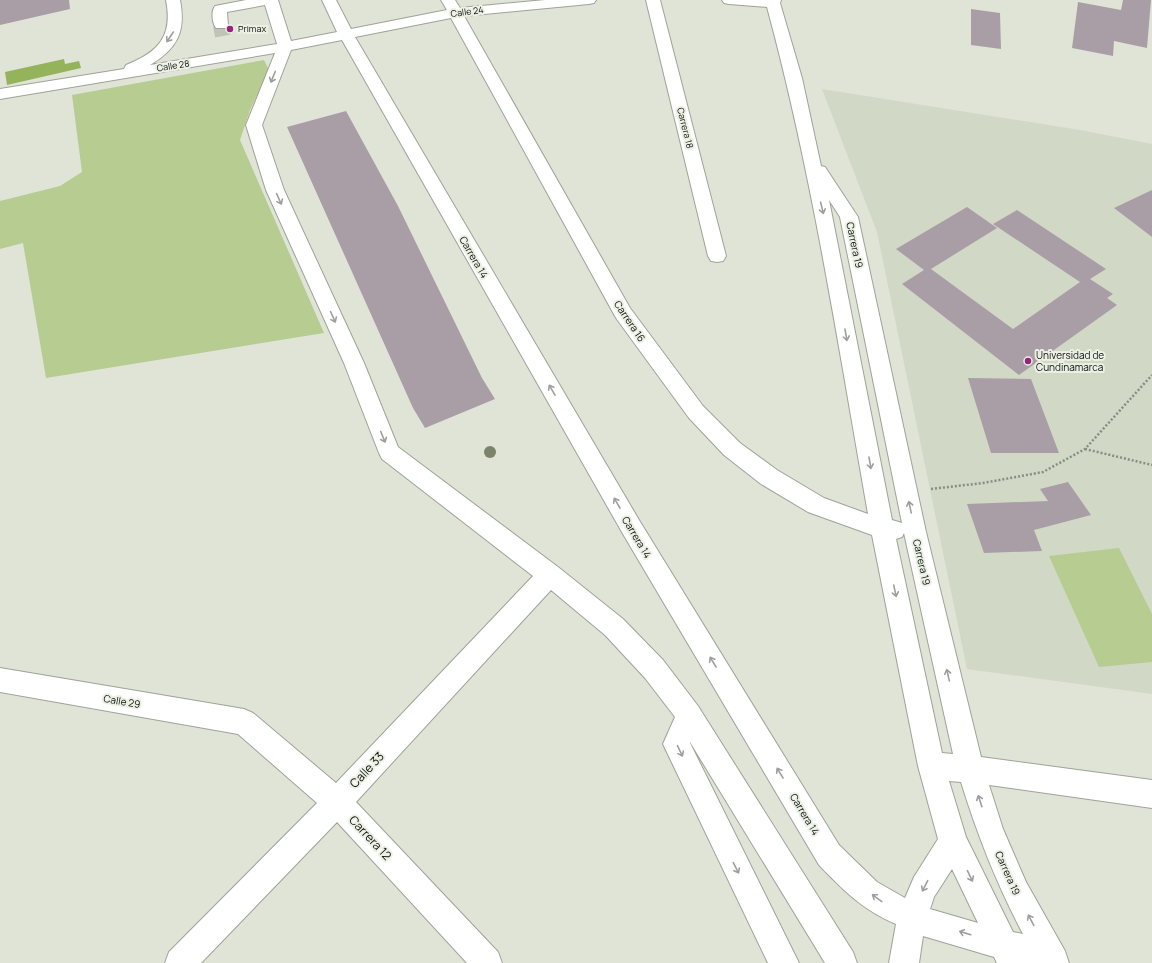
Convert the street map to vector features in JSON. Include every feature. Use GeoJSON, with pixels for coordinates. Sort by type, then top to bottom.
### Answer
{"type":"FeatureCollection","features":[{"type":"Feature","properties":{"kind":"street"},"geometry":{"type":"LineString","coordinates":[[101,77],[140,65],[161,50],[173,34],[176,20],[173,0]]}},
{"type":"Feature","properties":{"kind":"street"},"geometry":{"type":"LineString","coordinates":[[222,25],[220,9],[268,0]]}},
{"type":"Feature","properties":{"kind":"street"},"geometry":{"type":"LineString","coordinates":[[271,0],[285,47],[254,124],[275,190],[354,363],[390,453],[550,574],[614,627],[654,669],[689,715],[842,963]]}},
{"type":"Feature","properties":{"kind":"street","name":"Carrera 14"},"geometry":{"type":"LineString","coordinates":[[329,0],[346,35],[631,527],[829,855],[853,879],[880,901],[912,916],[1008,954],[1052,959]]}},
{"type":"Feature","properties":{"kind":"street","name":"Calle 24"},"geometry":{"type":"LineString","coordinates":[[346,35],[451,6],[589,0]]}},
{"type":"Feature","properties":{"kind":"street","name":"Carrera 18"},"geometry":{"type":"LineString","coordinates":[[652,0],[717,256]]}},
{"type":"Feature","properties":{"kind":"street"},"geometry":{"type":"LineString","coordinates":[[729,0],[774,2]]}},
{"type":"Feature","properties":{"kind":"street","name":"Carrera 19"},"geometry":{"type":"LineString","coordinates":[[774,2],[794,78],[824,215],[882,528],[931,766],[953,841],[1008,954]]}},
{"type":"Feature","properties":{"kind":"street","name":"Carrera 16"},"geometry":{"type":"LineString","coordinates":[[451,6],[623,313],[696,412],[732,449],[769,477],[816,505],[882,528],[915,532]]}},
{"type":"Feature","properties":{"kind":"street","name":"Calle 28"},"geometry":{"type":"LineString","coordinates":[[0,94],[101,77],[226,50],[285,47],[346,35]]}},
{"type":"Feature","properties":{"kind":"street","name":"Carrera 19"},"geometry":{"type":"LineString","coordinates":[[810,156],[849,217],[915,532],[970,769],[990,831],[1010,879],[1052,959]]}},
{"type":"Feature","properties":{"kind":"street","name":"Calle 33"},"geometry":{"type":"LineString","coordinates":[[180,963],[337,802],[550,574]]}},
{"type":"Feature","properties":{"kind":"street","name":"Calle 29"},"geometry":{"type":"LineString","coordinates":[[3,685],[244,722]]}},
{"type":"Feature","properties":{"kind":"street"},"geometry":{"type":"LineString","coordinates":[[689,715],[676,744],[784,963]]}},
{"type":"Feature","properties":{"kind":"street","name":"Carrera 12"},"geometry":{"type":"LineString","coordinates":[[244,722],[337,802],[487,963]]}},
{"type":"Feature","properties":{"kind":"street"},"geometry":{"type":"LineString","coordinates":[[931,766],[970,769],[1152,794]]}},
{"type":"Feature","properties":{"kind":"street"},"geometry":{"type":"LineString","coordinates":[[904,963],[912,916],[924,887],[953,841]]}},
{"type":"Feature","properties":{"kind":"path"},"geometry":{"type":"LineString","coordinates":[[906,488],[930,489],[983,483],[1043,472],[1085,449],[1152,375]]}},
{"type":"Feature","properties":{"kind":"path"},"geometry":{"type":"LineString","coordinates":[[1085,449],[1152,465]]}},
{"type":"Feature","properties":{"kind":"shaded area"},"geometry":{"type":"Polygon","coordinates":[[[64,59],[65,64],[79,61],[81,68],[7,85],[5,72],[64,59]]]}},
{"type":"Feature","properties":{"kind":"shaded area"},"geometry":{"type":"Polygon","coordinates":[[[264,60],[269,70],[250,110],[240,140],[324,333],[46,378],[23,243],[0,249],[0,201],[60,186],[82,172],[72,95],[264,60]]]}},
{"type":"Feature","properties":{"kind":"shaded area","name":"Universidad de Cundinamarca"},"geometry":{"type":"Polygon","coordinates":[[[822,89],[1080,130],[1152,144],[1152,694],[967,669],[877,232],[822,89]]]}},
{"type":"Feature","properties":{"kind":"shaded area"},"geometry":{"type":"Polygon","coordinates":[[[1119,548],[1152,614],[1152,662],[1099,667],[1049,556],[1119,548]]]}},
{"type":"Feature","properties":{"kind":"building"},"geometry":{"type":"Polygon","coordinates":[[[0,0],[69,0],[70,9],[0,25],[0,0]]]}},
{"type":"Feature","properties":{"kind":"building"},"geometry":{"type":"Polygon","coordinates":[[[1123,0],[1151,0],[1147,48],[1114,41],[1113,56],[1072,48],[1078,2],[1121,10],[1123,0]]]}},
{"type":"Feature","properties":{"kind":"building"},"geometry":{"type":"Polygon","coordinates":[[[971,9],[1000,13],[1001,49],[971,45],[971,9]]]}},
{"type":"Feature","properties":{"kind":"building"},"geometry":{"type":"Polygon","coordinates":[[[346,111],[398,206],[482,378],[495,399],[425,428],[413,408],[287,127],[346,111]]]}},
{"type":"Feature","properties":{"kind":"building"},"geometry":{"type":"Polygon","coordinates":[[[1152,190],[1152,237],[1114,208],[1152,190]]]}},
{"type":"Feature","properties":{"kind":"building"},"geometry":{"type":"Polygon","coordinates":[[[967,207],[997,228],[931,269],[1013,329],[1080,282],[993,224],[1017,210],[1106,269],[1090,279],[1113,294],[1107,298],[1117,305],[1019,375],[902,284],[924,270],[896,249],[967,207]]]}},
{"type":"Feature","properties":{"kind":"building"},"geometry":{"type":"Polygon","coordinates":[[[968,378],[1031,379],[1059,453],[991,453],[968,378]]]}},
{"type":"Feature","properties":{"kind":"building"},"geometry":{"type":"Polygon","coordinates":[[[1068,482],[1091,515],[1034,530],[1042,551],[984,553],[967,504],[1048,501],[1040,489],[1068,482]]]}},
{"type":"Feature","properties":{"kind":"tunnel"},"geometry":{"type":"LineString","coordinates":[[221,25],[223,36]]}},
{"type":"Feature","properties":{"kind":"place","name":"Primax"},"geometry":{"type":"Point","coordinates":[230,29]}},
{"type":"Feature","properties":{"kind":"place","name":"Universidad de Cundinamarca"},"geometry":{"type":"Point","coordinates":[1028,361]}}]}
